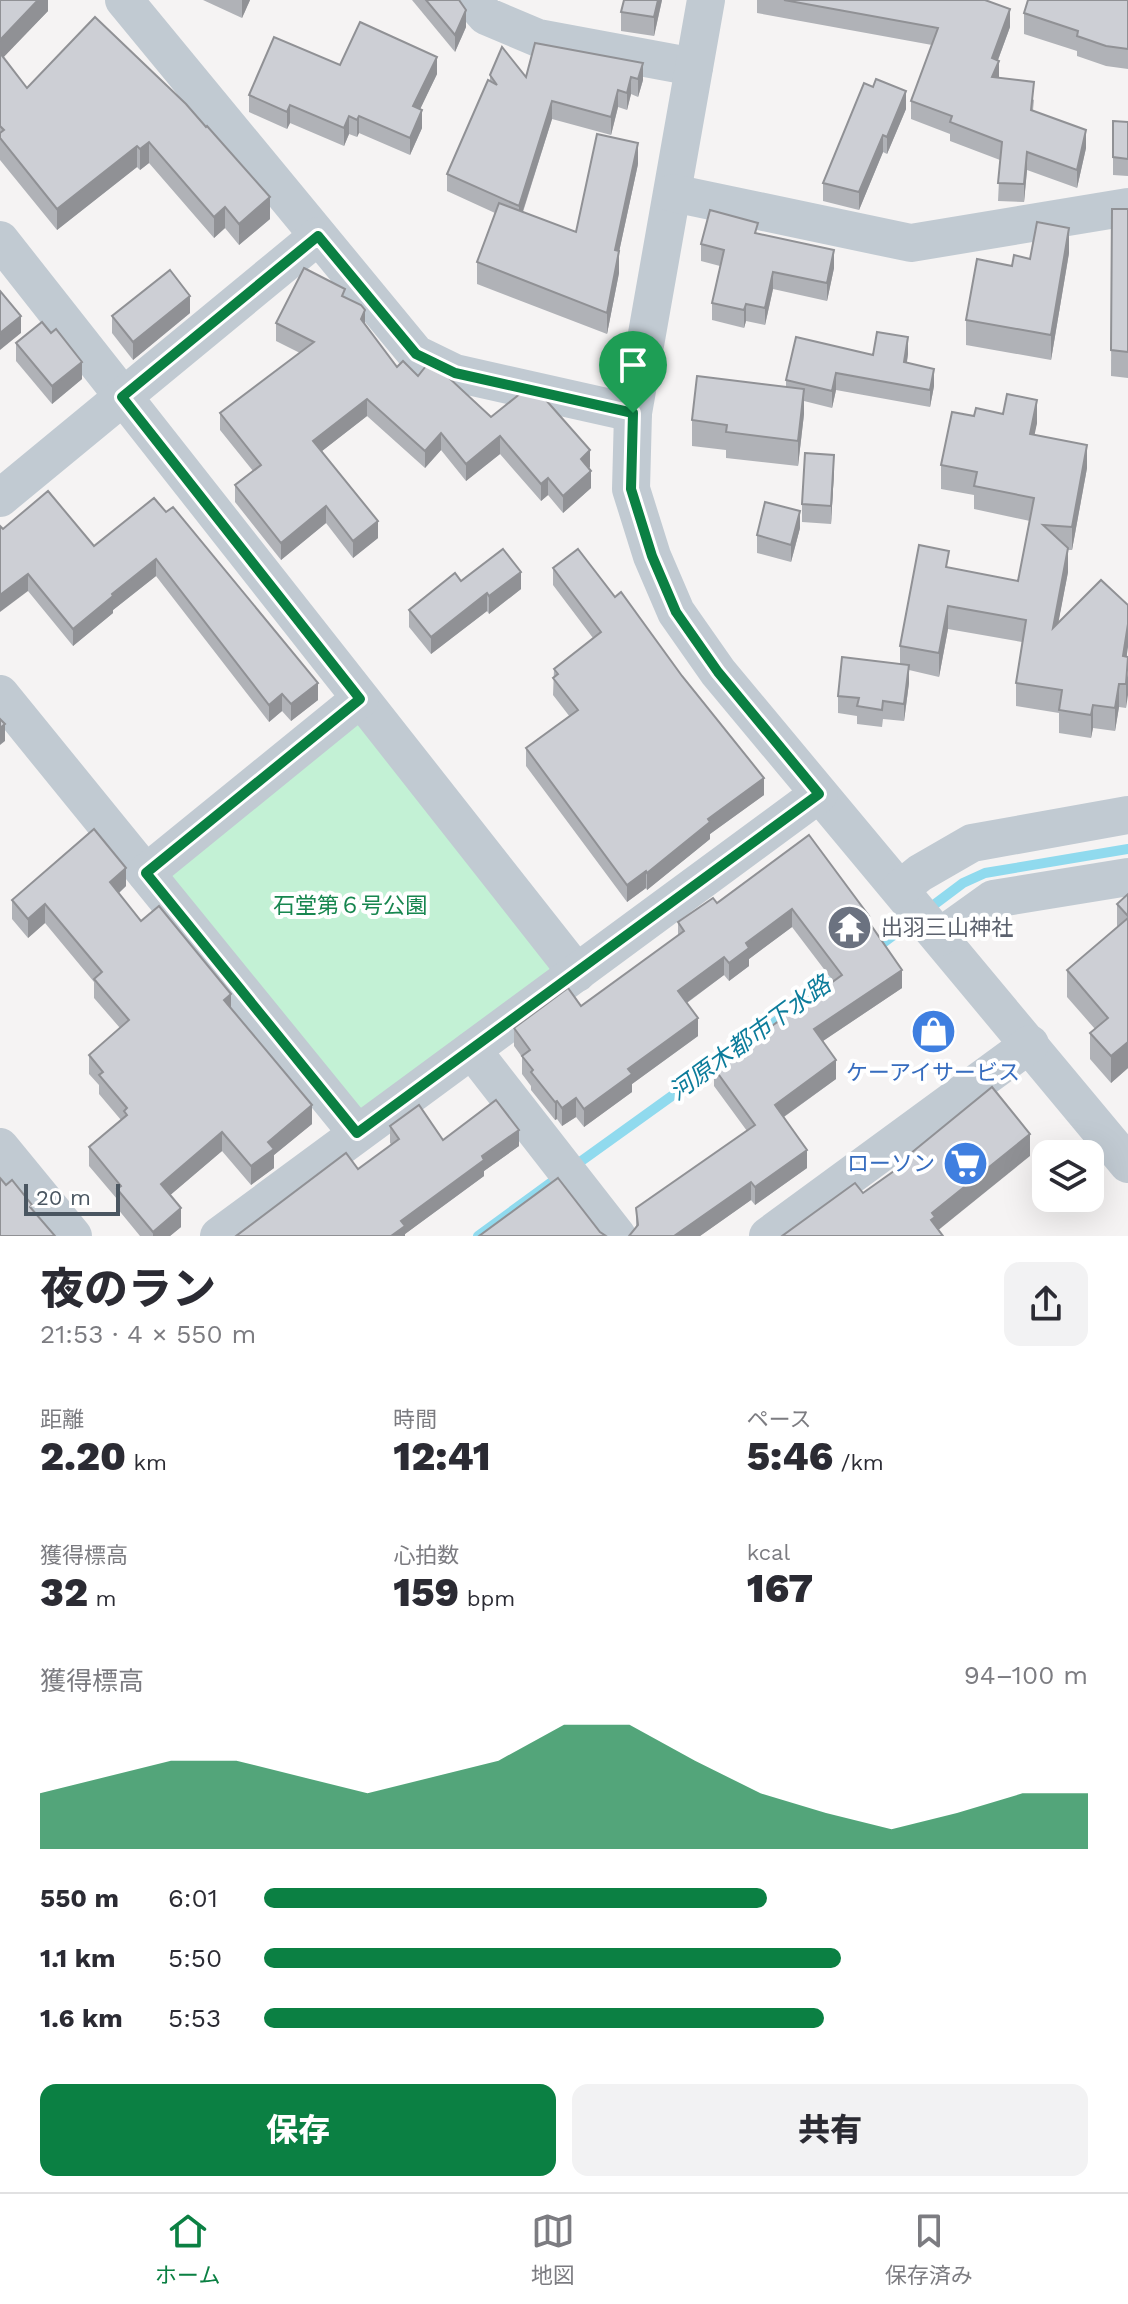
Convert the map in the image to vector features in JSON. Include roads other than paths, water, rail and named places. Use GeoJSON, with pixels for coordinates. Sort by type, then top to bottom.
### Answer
{"type":"FeatureCollection","features":[{"type":"Feature","properties":{"kind":"street"},"geometry":{"type":"LineString","coordinates":[[124,0],[416,354],[455,373],[633,413]]}},
{"type":"Feature","properties":{"kind":"street"},"geometry":{"type":"LineString","coordinates":[[472,0],[486,16],[538,38],[694,67]]}},
{"type":"Feature","properties":{"kind":"street"},"geometry":{"type":"LineString","coordinates":[[706,0],[633,413],[631,489],[652,556],[676,612],[718,672],[1128,1164]]}},
{"type":"Feature","properties":{"kind":"street"},"geometry":{"type":"LineString","coordinates":[[673,193],[911,243],[1128,207]]}},
{"type":"Feature","properties":{"kind":"street"},"geometry":{"type":"LineString","coordinates":[[0,498],[318,236]]}},
{"type":"Feature","properties":{"kind":"street"},"geometry":{"type":"LineString","coordinates":[[0,240],[577,973]]}},
{"type":"Feature","properties":{"kind":"street"},"geometry":{"type":"LineString","coordinates":[[0,694],[357,1133]]}},
{"type":"Feature","properties":{"kind":"street"},"geometry":{"type":"LineString","coordinates":[[146,873],[360,699]]}},
{"type":"Feature","properties":{"kind":"street"},"geometry":{"type":"LineString","coordinates":[[219,1236],[819,794]]}},
{"type":"Feature","properties":{"kind":"street"},"geometry":{"type":"LineString","coordinates":[[900,889],[920,873],[972,843],[1128,815]]}},
{"type":"Feature","properties":{"kind":"street"},"geometry":{"type":"LineString","coordinates":[[940,937],[993,899],[1128,877]]}},
{"type":"Feature","properties":{"kind":"street"},"geometry":{"type":"LineString","coordinates":[[768,1236],[1030,1044]]}},
{"type":"Feature","properties":{"kind":"street"},"geometry":{"type":"LineString","coordinates":[[472,1050],[617,1236]]}},
{"type":"Feature","properties":{"kind":"street"},"geometry":{"type":"LineString","coordinates":[[0,1147],[73,1236]]}},
{"type":"Feature","properties":{"kind":"waterway","name":"河原木都市下水路"},"geometry":{"type":"LineString","coordinates":[[875,949],[963,883],[985,873],[1128,849]]}},
{"type":"Feature","properties":{"kind":"waterway","name":"河原木都市下水路"},"geometry":{"type":"LineString","coordinates":[[573,1167],[843,973]]}},
{"type":"Feature","properties":{"kind":"waterway","name":"河原木都市下水路"},"geometry":{"type":"LineString","coordinates":[[478,1236],[560,1176]]}},
{"type":"Feature","properties":{"kind":"place","name":"出羽三山神社"},"geometry":{"type":"Point","coordinates":[850,927]}},
{"type":"Feature","properties":{"kind":"place","name":"ケーアイサービス"},"geometry":{"type":"Point","coordinates":[933,1031]}},
{"type":"Feature","properties":{"kind":"place","name":"ローソン"},"geometry":{"type":"Point","coordinates":[966,1163]}},
{"type":"Feature","properties":{"kind":"park label","name":"石堂第６号公園"},"geometry":{"type":"Point","coordinates":[350,905]}}]}
